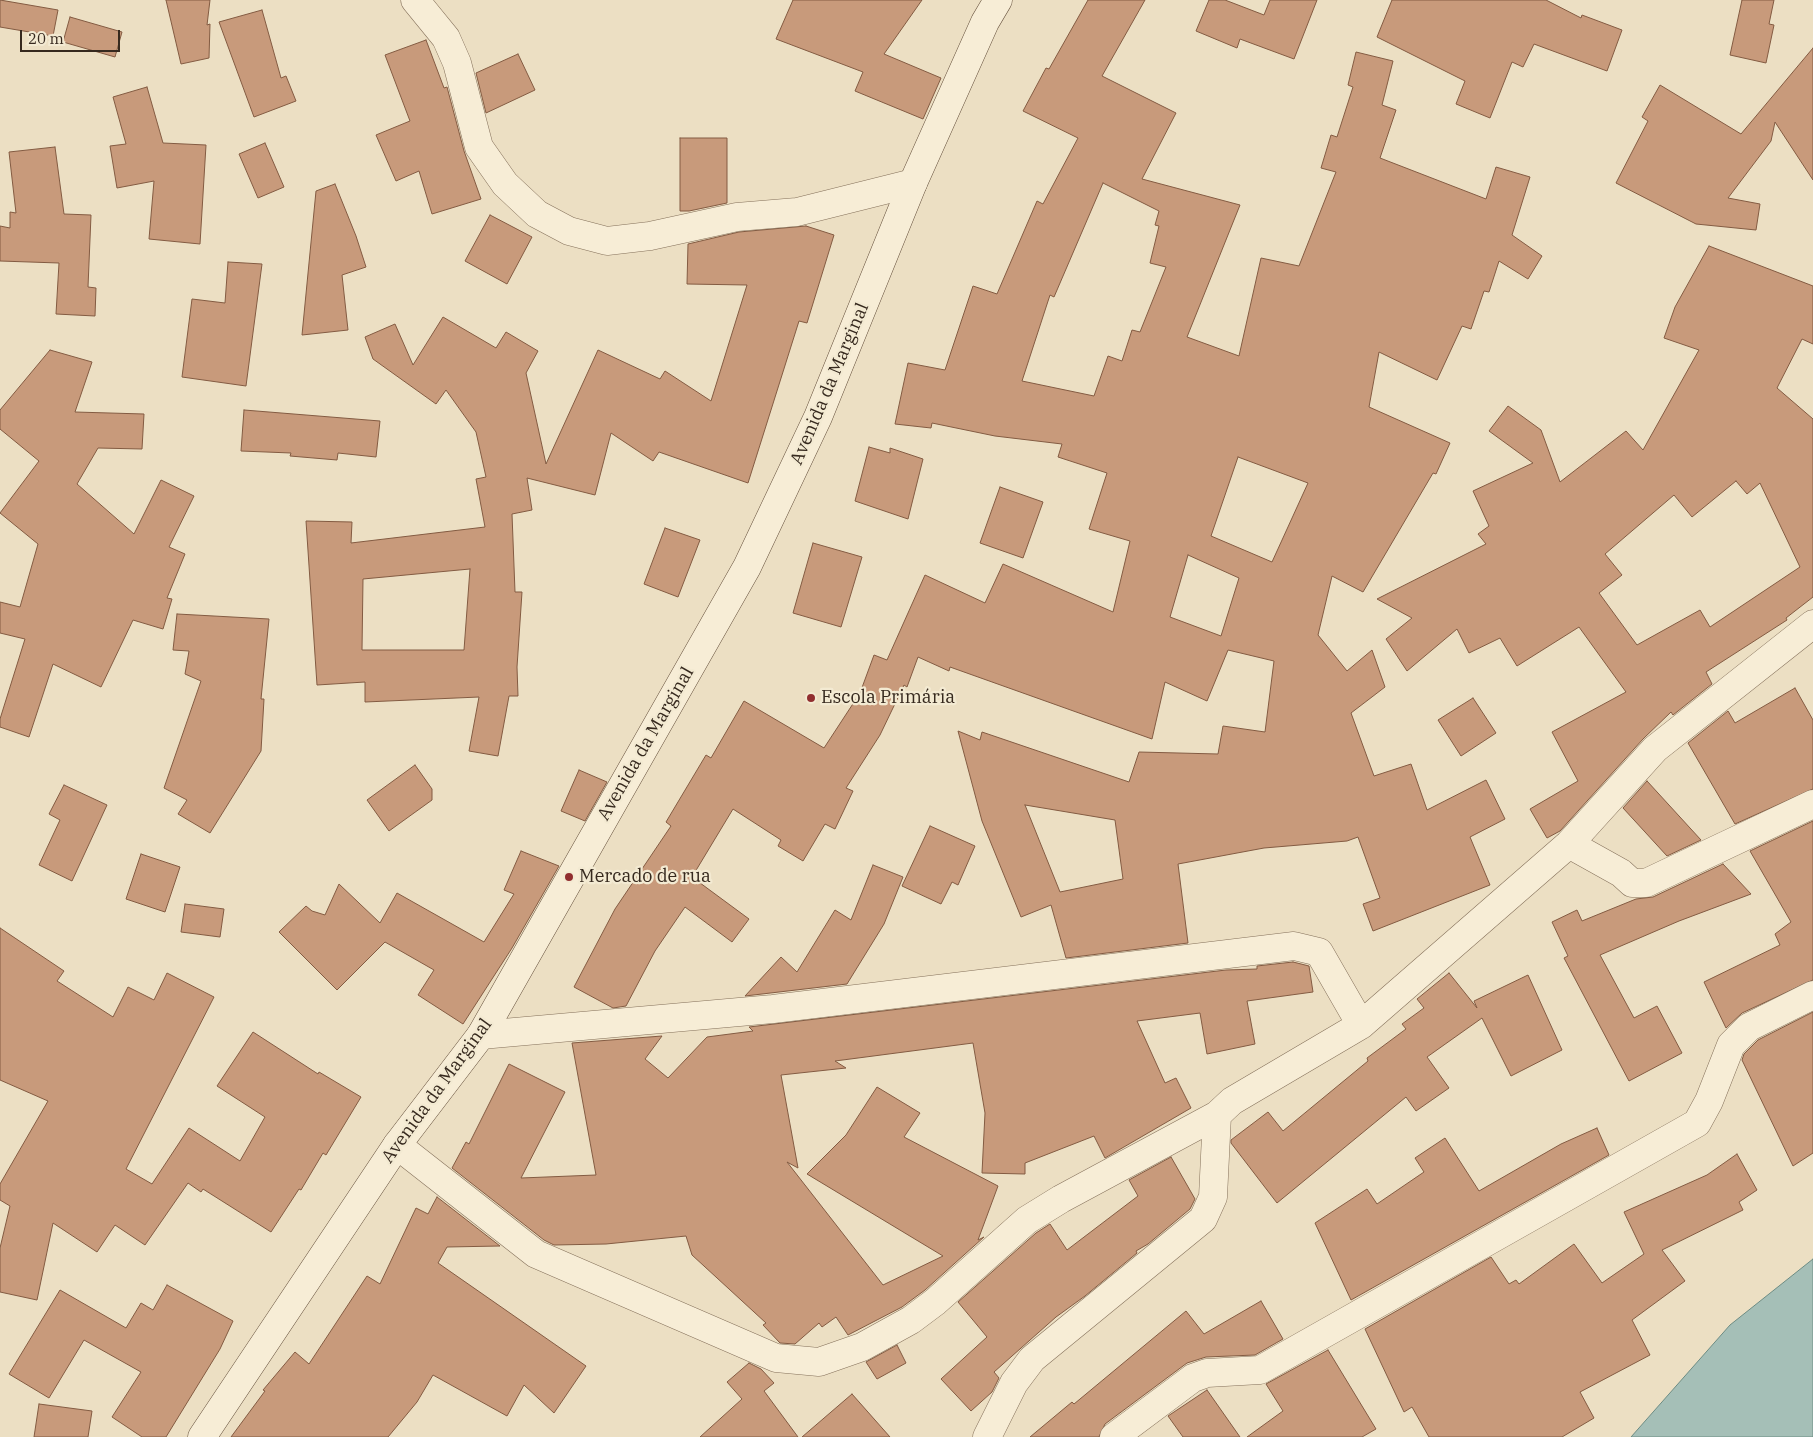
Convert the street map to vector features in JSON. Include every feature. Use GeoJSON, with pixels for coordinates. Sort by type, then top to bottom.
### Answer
{"type":"FeatureCollection","features":[{"type":"Feature","properties":{"kind":"street"},"geometry":{"type":"LineString","coordinates":[[415,0],[446,38],[457,64],[479,147],[505,184],[537,214],[569,231],[607,241],[650,236],[737,217],[797,212],[913,182]]}},
{"type":"Feature","properties":{"kind":"street","name":"Avenida da Marginal"},"geometry":{"type":"LineString","coordinates":[[202,1437],[397,1145],[480,1035],[747,567],[818,417],[913,182],[985,22],[998,0]]}},
{"type":"Feature","properties":{"kind":"street"},"geometry":{"type":"LineString","coordinates":[[397,1145],[536,1254],[776,1358],[819,1362],[862,1347],[911,1320],[936,1302],[1027,1220],[1061,1199],[1217,1115],[1232,1101],[1361,1025],[1570,844],[1655,749],[1813,624]]}},
{"type":"Feature","properties":{"kind":"street"},"geometry":{"type":"LineString","coordinates":[[1570,844],[1622,873],[1632,883],[1646,883],[1813,804]]}},
{"type":"Feature","properties":{"kind":"street"},"geometry":{"type":"LineString","coordinates":[[480,1035],[773,1009],[1294,946],[1319,952],[1361,1025]]}},
{"type":"Feature","properties":{"kind":"street"},"geometry":{"type":"LineString","coordinates":[[1114,1437],[1193,1378],[1207,1373],[1260,1370],[1697,1123],[1710,1101],[1731,1045],[1749,1027],[1813,995]]}},
{"type":"Feature","properties":{"kind":"street"},"geometry":{"type":"LineString","coordinates":[[987,1437],[1014,1384],[1032,1359],[1203,1219],[1214,1197],[1217,1115]]}},
{"type":"Feature","properties":{"kind":"water"},"geometry":{"type":"Polygon","coordinates":[[[1813,1259],[1813,1437],[1631,1437],[1730,1325],[1813,1259]]]}},
{"type":"Feature","properties":{"kind":"building"},"geometry":{"type":"Polygon","coordinates":[[[0,0],[58,10],[53,36],[0,27],[0,0]]]}},
{"type":"Feature","properties":{"kind":"building"},"geometry":{"type":"Polygon","coordinates":[[[166,0],[210,0],[207,25],[210,24],[209,58],[181,64],[166,0]]]}},
{"type":"Feature","properties":{"kind":"building"},"geometry":{"type":"Polygon","coordinates":[[[793,0],[922,0],[884,54],[941,78],[923,119],[855,91],[863,72],[776,39],[793,0]]]}},
{"type":"Feature","properties":{"kind":"building"},"geometry":{"type":"Polygon","coordinates":[[[1088,0],[1145,0],[1102,76],[1176,113],[1142,179],[1240,205],[1187,337],[1239,356],[1261,258],[1299,266],[1336,172],[1321,168],[1331,135],[1337,137],[1353,87],[1348,85],[1356,52],[1393,61],[1382,105],[1396,110],[1380,158],[1486,199],[1496,167],[1530,177],[1512,235],[1542,256],[1528,279],[1499,261],[1489,292],[1484,291],[1471,329],[1462,326],[1437,380],[1379,352],[1369,407],[1450,443],[1436,474],[1433,473],[1363,592],[1332,576],[1318,635],[1347,671],[1372,650],[1385,687],[1351,713],[1374,776],[1411,764],[1427,810],[1486,780],[1505,819],[1470,837],[1490,885],[1373,931],[1363,904],[1380,898],[1358,837],[1347,841],[1264,848],[1178,864],[1188,943],[1066,958],[1051,905],[1021,917],[982,821],[958,731],[980,740],[982,732],[1129,782],[1139,752],[1218,754],[1223,726],[1265,732],[1274,661],[1228,650],[1207,701],[1165,682],[1152,739],[950,667],[949,671],[918,657],[907,687],[904,685],[880,735],[846,788],[853,791],[835,829],[825,824],[803,861],[778,846],[781,840],[733,809],[692,877],[749,919],[732,942],[685,907],[655,951],[626,1006],[613,1008],[574,987],[615,909],[671,826],[666,822],[706,755],[711,758],[744,701],[824,748],[860,693],[874,655],[887,660],[925,575],[985,603],[1003,564],[1113,612],[1130,541],[1089,529],[1107,473],[1058,457],[1062,444],[995,436],[932,423],[931,428],[895,424],[908,363],[945,370],[973,286],[997,294],[1037,201],[1043,204],[1078,138],[1023,111],[1046,68],[1049,69],[1088,0]],[[1103,183],[1054,297],[1050,295],[1022,381],[1094,396],[1108,356],[1122,361],[1132,330],[1140,332],[1166,267],[1150,263],[1159,226],[1155,225],[1159,211],[1103,183]],[[1238,457],[1211,536],[1272,562],[1308,483],[1238,457]],[[1188,555],[1170,617],[1221,636],[1239,578],[1188,555]],[[1025,805],[1060,892],[1123,879],[1115,820],[1025,805]]]}},
{"type":"Feature","properties":{"kind":"building"},"geometry":{"type":"Polygon","coordinates":[[[1209,0],[1225,0],[1264,15],[1270,0],[1317,0],[1294,59],[1240,39],[1237,48],[1196,31],[1209,0]]]}},
{"type":"Feature","properties":{"kind":"building"},"geometry":{"type":"Polygon","coordinates":[[[1392,0],[1546,0],[1581,18],[1582,15],[1622,30],[1607,71],[1534,44],[1523,67],[1512,62],[1490,118],[1456,104],[1465,81],[1377,37],[1392,0]]]}},
{"type":"Feature","properties":{"kind":"building"},"geometry":{"type":"Polygon","coordinates":[[[1742,0],[1774,0],[1769,24],[1774,25],[1766,63],[1730,55],[1742,0]]]}},
{"type":"Feature","properties":{"kind":"building"},"geometry":{"type":"Polygon","coordinates":[[[262,10],[281,78],[286,76],[296,101],[254,117],[219,22],[262,10]]]}},
{"type":"Feature","properties":{"kind":"building"},"geometry":{"type":"Polygon","coordinates":[[[70,17],[122,32],[115,57],[63,42],[70,17]]]}},
{"type":"Feature","properties":{"kind":"building"},"geometry":{"type":"Polygon","coordinates":[[[426,40],[444,88],[447,87],[464,151],[481,199],[432,214],[419,171],[396,181],[376,135],[410,121],[385,55],[426,40]]]}},
{"type":"Feature","properties":{"kind":"building"},"geometry":{"type":"Polygon","coordinates":[[[1813,48],[1813,180],[1775,122],[1771,141],[1728,198],[1760,204],[1756,230],[1696,224],[1616,183],[1648,121],[1642,117],[1660,85],[1741,134],[1813,48]]]}},
{"type":"Feature","properties":{"kind":"building"},"geometry":{"type":"Polygon","coordinates":[[[518,54],[535,90],[486,113],[476,73],[518,54]]]}},
{"type":"Feature","properties":{"kind":"building"},"geometry":{"type":"Polygon","coordinates":[[[147,87],[163,143],[206,145],[200,244],[149,239],[154,181],[117,188],[110,146],[126,144],[113,97],[147,87]]]}},
{"type":"Feature","properties":{"kind":"building"},"geometry":{"type":"Polygon","coordinates":[[[680,138],[727,138],[727,203],[689,211],[680,211],[680,138]]]}},
{"type":"Feature","properties":{"kind":"building"},"geometry":{"type":"Polygon","coordinates":[[[265,143],[284,187],[258,198],[239,154],[265,143]]]}},
{"type":"Feature","properties":{"kind":"building"},"geometry":{"type":"Polygon","coordinates":[[[55,147],[64,214],[91,215],[88,287],[96,288],[95,316],[56,314],[59,263],[0,261],[0,226],[10,228],[10,212],[16,213],[9,152],[55,147]]]}},
{"type":"Feature","properties":{"kind":"building"},"geometry":{"type":"Polygon","coordinates":[[[335,184],[366,267],[342,275],[348,330],[302,335],[316,191],[335,184]]]}},
{"type":"Feature","properties":{"kind":"building"},"geometry":{"type":"Polygon","coordinates":[[[490,215],[532,237],[507,284],[465,261],[490,215]]]}},
{"type":"Feature","properties":{"kind":"building"},"geometry":{"type":"Polygon","coordinates":[[[806,226],[834,235],[807,323],[799,321],[748,483],[659,452],[653,461],[611,433],[595,495],[527,478],[532,510],[512,514],[515,592],[522,592],[517,667],[518,696],[509,696],[498,756],[469,751],[479,697],[365,702],[365,682],[317,685],[306,521],[352,522],[351,543],[485,527],[476,479],[486,477],[476,432],[446,390],[436,404],[373,359],[365,337],[395,324],[413,365],[443,317],[496,348],[506,332],[538,351],[526,373],[546,464],[598,350],[660,379],[665,371],[711,401],[747,285],[687,284],[688,244],[739,232],[806,226]],[[470,569],[363,579],[362,650],[464,650],[470,569]]]}},
{"type":"Feature","properties":{"kind":"building"},"geometry":{"type":"Polygon","coordinates":[[[1709,246],[1813,286],[1813,344],[1802,339],[1777,388],[1813,419],[1813,597],[1786,618],[1787,620],[1706,672],[1712,684],[1673,715],[1671,712],[1643,739],[1560,831],[1547,838],[1530,809],[1578,781],[1552,732],[1626,692],[1579,627],[1517,666],[1500,638],[1469,653],[1457,629],[1407,671],[1386,639],[1412,618],[1377,599],[1486,544],[1478,534],[1489,526],[1473,491],[1533,463],[1489,431],[1508,406],[1541,430],[1560,482],[1626,431],[1643,450],[1699,350],[1664,338],[1675,307],[1709,246]],[[1736,481],[1692,517],[1674,495],[1605,554],[1622,575],[1599,593],[1637,645],[1700,610],[1710,627],[1800,567],[1760,483],[1747,494],[1736,481]]]}},
{"type":"Feature","properties":{"kind":"building"},"geometry":{"type":"Polygon","coordinates":[[[228,262],[262,264],[246,386],[182,377],[192,299],[225,303],[228,262]]]}},
{"type":"Feature","properties":{"kind":"building"},"geometry":{"type":"Polygon","coordinates":[[[50,350],[92,362],[75,412],[144,414],[142,449],[98,448],[77,484],[134,534],[161,480],[194,496],[169,547],[185,554],[167,598],[172,599],[163,629],[133,620],[101,687],[53,664],[29,737],[0,727],[0,719],[25,639],[0,633],[0,602],[20,607],[38,544],[0,513],[39,461],[0,429],[0,410],[50,350]]]}},
{"type":"Feature","properties":{"kind":"building"},"geometry":{"type":"Polygon","coordinates":[[[244,410],[380,421],[376,457],[338,453],[337,460],[290,456],[291,453],[241,451],[244,410]]]}},
{"type":"Feature","properties":{"kind":"building"},"geometry":{"type":"Polygon","coordinates":[[[869,447],[890,453],[890,448],[923,459],[908,519],[855,501],[869,447]]]}},
{"type":"Feature","properties":{"kind":"building"},"geometry":{"type":"Polygon","coordinates":[[[1000,487],[1043,502],[1023,558],[980,543],[1000,487]]]}},
{"type":"Feature","properties":{"kind":"building"},"geometry":{"type":"Polygon","coordinates":[[[665,528],[700,540],[678,597],[644,584],[665,528]]]}},
{"type":"Feature","properties":{"kind":"building"},"geometry":{"type":"Polygon","coordinates":[[[813,543],[862,557],[841,627],[793,613],[813,543]]]}},
{"type":"Feature","properties":{"kind":"building"},"geometry":{"type":"Polygon","coordinates":[[[177,614],[269,619],[261,699],[264,699],[261,751],[210,833],[178,814],[187,800],[164,788],[201,681],[185,674],[189,651],[173,650],[177,614]]]}},
{"type":"Feature","properties":{"kind":"building"},"geometry":{"type":"Polygon","coordinates":[[[1795,688],[1813,720],[1813,789],[1735,824],[1688,743],[1728,711],[1735,723],[1795,688]]]}},
{"type":"Feature","properties":{"kind":"building"},"geometry":{"type":"Polygon","coordinates":[[[1473,698],[1496,733],[1461,756],[1438,720],[1473,698]]]}},
{"type":"Feature","properties":{"kind":"building"},"geometry":{"type":"Polygon","coordinates":[[[415,765],[432,789],[432,800],[389,831],[367,800],[415,765]]]}},
{"type":"Feature","properties":{"kind":"building"},"geometry":{"type":"Polygon","coordinates":[[[579,770],[607,782],[585,821],[561,811],[579,770]]]}},
{"type":"Feature","properties":{"kind":"building"},"geometry":{"type":"Polygon","coordinates":[[[1647,781],[1701,840],[1667,856],[1623,808],[1647,781]]]}},
{"type":"Feature","properties":{"kind":"building"},"geometry":{"type":"Polygon","coordinates":[[[64,785],[107,805],[72,881],[39,865],[60,820],[49,814],[64,785]]]}},
{"type":"Feature","properties":{"kind":"building"},"geometry":{"type":"Polygon","coordinates":[[[1813,821],[1813,980],[1742,1013],[1726,1028],[1704,982],[1780,945],[1775,934],[1791,922],[1750,851],[1813,821]]]}},
{"type":"Feature","properties":{"kind":"building"},"geometry":{"type":"Polygon","coordinates":[[[930,826],[975,846],[958,885],[952,882],[941,904],[902,886],[930,826]]]}},
{"type":"Feature","properties":{"kind":"building"},"geometry":{"type":"Polygon","coordinates":[[[521,851],[559,866],[512,948],[463,1024],[418,995],[434,970],[385,942],[337,990],[279,932],[306,906],[312,911],[325,915],[339,884],[380,923],[397,893],[484,942],[514,894],[504,890],[521,851]]]}},
{"type":"Feature","properties":{"kind":"building"},"geometry":{"type":"Polygon","coordinates":[[[141,854],[180,867],[165,912],[126,899],[141,854]]]}},
{"type":"Feature","properties":{"kind":"building"},"geometry":{"type":"Polygon","coordinates":[[[1723,864],[1751,894],[1679,921],[1600,955],[1634,1018],[1657,1006],[1682,1053],[1629,1081],[1564,958],[1568,956],[1552,922],[1577,910],[1582,921],[1636,899],[1653,897],[1723,864]]]}},
{"type":"Feature","properties":{"kind":"building"},"geometry":{"type":"Polygon","coordinates":[[[873,865],[903,877],[884,924],[847,984],[745,996],[781,957],[797,972],[835,910],[851,920],[873,865]]]}},
{"type":"Feature","properties":{"kind":"building"},"geometry":{"type":"Polygon","coordinates":[[[185,904],[224,909],[220,937],[181,932],[185,904]]]}},
{"type":"Feature","properties":{"kind":"building"},"geometry":{"type":"Polygon","coordinates":[[[0,928],[64,971],[57,981],[113,1017],[128,987],[154,1000],[167,973],[214,997],[126,1169],[152,1184],[189,1128],[240,1161],[265,1117],[217,1086],[253,1032],[318,1074],[319,1072],[361,1097],[326,1155],[323,1153],[301,1190],[299,1189],[271,1232],[203,1189],[201,1192],[188,1183],[145,1245],[115,1225],[97,1252],[53,1223],[37,1300],[0,1292],[0,1248],[10,1206],[0,1200],[0,1184],[48,1101],[0,1080],[0,928]]]}},
{"type":"Feature","properties":{"kind":"building"},"geometry":{"type":"Polygon","coordinates":[[[1293,962],[1309,966],[1313,992],[1247,1001],[1255,1044],[1207,1054],[1200,1013],[1137,1021],[1165,1083],[1176,1078],[1191,1108],[1105,1158],[1094,1136],[1025,1163],[1025,1174],[982,1173],[985,1113],[973,1043],[835,1061],[846,1068],[781,1075],[798,1168],[787,1162],[883,1285],[943,1256],[807,1174],[846,1135],[877,1087],[920,1113],[904,1137],[998,1186],[978,1240],[984,1237],[925,1290],[902,1307],[848,1335],[836,1317],[822,1327],[819,1323],[795,1344],[780,1343],[763,1325],[766,1323],[692,1255],[686,1236],[606,1244],[554,1245],[544,1240],[452,1168],[466,1142],[469,1144],[509,1064],[565,1092],[521,1178],[596,1175],[572,1043],[662,1036],[645,1059],[668,1078],[707,1037],[753,1031],[749,1027],[1226,970],[1257,969],[1257,966],[1293,962]]]}},
{"type":"Feature","properties":{"kind":"building"},"geometry":{"type":"Polygon","coordinates":[[[1449,973],[1477,1008],[1474,1001],[1528,975],[1562,1050],[1511,1076],[1482,1018],[1427,1057],[1449,1088],[1416,1111],[1406,1097],[1277,1203],[1231,1143],[1231,1140],[1268,1112],[1283,1131],[1368,1061],[1367,1058],[1406,1029],[1402,1024],[1424,1008],[1417,999],[1449,973]]]}},
{"type":"Feature","properties":{"kind":"building"},"geometry":{"type":"Polygon","coordinates":[[[1813,1012],[1813,1153],[1793,1166],[1742,1060],[1744,1054],[1758,1040],[1813,1012]]]}},
{"type":"Feature","properties":{"kind":"building"},"geometry":{"type":"Polygon","coordinates":[[[1597,1128],[1609,1155],[1351,1300],[1315,1223],[1367,1189],[1377,1204],[1424,1172],[1415,1158],[1445,1138],[1479,1191],[1561,1144],[1597,1128]]]}},
{"type":"Feature","properties":{"kind":"building"},"geometry":{"type":"Polygon","coordinates":[[[1737,1154],[1757,1190],[1739,1202],[1743,1210],[1662,1250],[1685,1281],[1632,1320],[1650,1355],[1580,1392],[1594,1418],[1562,1437],[1429,1437],[1412,1407],[1404,1412],[1365,1329],[1491,1257],[1509,1284],[1516,1280],[1519,1284],[1574,1244],[1602,1283],[1644,1254],[1624,1212],[1707,1175],[1737,1154]]]}},
{"type":"Feature","properties":{"kind":"building"},"geometry":{"type":"Polygon","coordinates":[[[1171,1157],[1195,1199],[1190,1209],[1148,1244],[1136,1251],[1137,1253],[1085,1296],[1056,1317],[994,1372],[999,1378],[992,1392],[971,1411],[941,1379],[987,1337],[958,1302],[1036,1233],[1050,1224],[1067,1250],[1138,1196],[1129,1180],[1171,1157]]]}},
{"type":"Feature","properties":{"kind":"building"},"geometry":{"type":"Polygon","coordinates":[[[437,1197],[500,1246],[447,1247],[438,1263],[586,1366],[554,1413],[524,1385],[507,1416],[433,1375],[417,1402],[388,1437],[231,1437],[265,1391],[263,1390],[295,1352],[309,1364],[367,1276],[380,1284],[416,1208],[428,1214],[437,1197]]]}},
{"type":"Feature","properties":{"kind":"building"},"geometry":{"type":"Polygon","coordinates":[[[167,1285],[233,1321],[220,1349],[166,1437],[142,1437],[112,1417],[141,1372],[84,1340],[49,1398],[9,1374],[60,1290],[126,1328],[141,1303],[153,1310],[167,1285]]]}},
{"type":"Feature","properties":{"kind":"building"},"geometry":{"type":"Polygon","coordinates":[[[1261,1301],[1283,1339],[1255,1355],[1206,1357],[1187,1363],[1105,1424],[1099,1437],[1030,1437],[1072,1402],[1074,1404],[1186,1311],[1204,1334],[1261,1301]]]}},
{"type":"Feature","properties":{"kind":"building"},"geometry":{"type":"Polygon","coordinates":[[[897,1345],[906,1363],[877,1379],[866,1362],[897,1345]]]}},
{"type":"Feature","properties":{"kind":"building"},"geometry":{"type":"Polygon","coordinates":[[[1328,1350],[1376,1429],[1362,1437],[1247,1437],[1283,1411],[1266,1384],[1328,1350]]]}},
{"type":"Feature","properties":{"kind":"building"},"geometry":{"type":"Polygon","coordinates":[[[749,1363],[761,1369],[774,1383],[764,1391],[798,1437],[700,1437],[742,1399],[727,1382],[749,1363]]]}},
{"type":"Feature","properties":{"kind":"building"},"geometry":{"type":"Polygon","coordinates":[[[1207,1390],[1240,1437],[1183,1437],[1168,1416],[1207,1390]]]}},
{"type":"Feature","properties":{"kind":"building"},"geometry":{"type":"Polygon","coordinates":[[[852,1394],[890,1437],[802,1437],[852,1394]]]}},
{"type":"Feature","properties":{"kind":"building"},"geometry":{"type":"Polygon","coordinates":[[[39,1404],[92,1411],[88,1437],[34,1437],[39,1404]]]}},
{"type":"Feature","properties":{"kind":"place","name":"Escola Primária"},"geometry":{"type":"Point","coordinates":[811,698]}},
{"type":"Feature","properties":{"kind":"place","name":"Mercado de rua"},"geometry":{"type":"Point","coordinates":[569,877]}}]}
